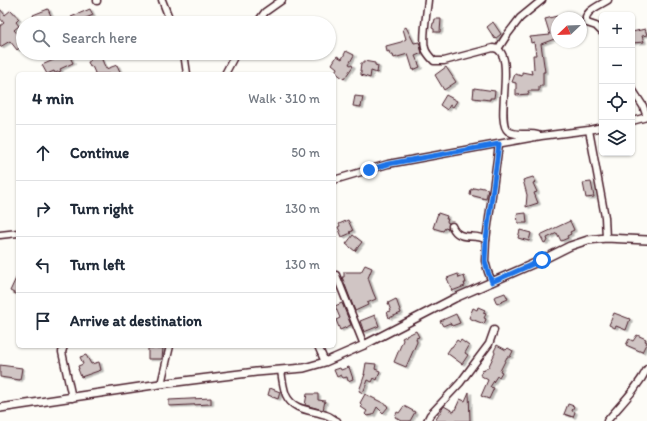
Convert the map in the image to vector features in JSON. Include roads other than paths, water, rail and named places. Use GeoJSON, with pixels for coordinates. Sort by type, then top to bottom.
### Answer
{"type":"FeatureCollection","features":[{"type":"Feature","properties":{"kind":"street"},"geometry":{"type":"LineString","coordinates":[[162,0],[168,16]]}},
{"type":"Feature","properties":{"kind":"street"},"geometry":{"type":"LineString","coordinates":[[262,16],[265,12],[282,0]]}},
{"type":"Feature","properties":{"kind":"street"},"geometry":{"type":"LineString","coordinates":[[428,0],[424,38],[425,48],[429,55],[434,61],[444,61],[493,48],[498,49],[502,55],[504,66],[504,127],[512,133],[535,134],[541,136]]}},
{"type":"Feature","properties":{"kind":"street"},"geometry":{"type":"LineString","coordinates":[[498,49],[520,18],[542,0]]}},
{"type":"Feature","properties":{"kind":"street"},"geometry":{"type":"LineString","coordinates":[[599,29],[596,26],[587,23],[585,17],[588,12],[608,0]]}},
{"type":"Feature","properties":{"kind":"street"},"geometry":{"type":"LineString","coordinates":[[185,60],[188,72]]}},
{"type":"Feature","properties":{"kind":"street"},"geometry":{"type":"LineString","coordinates":[[226,72],[232,60]]}},
{"type":"Feature","properties":{"kind":"street"},"geometry":{"type":"LineString","coordinates":[[635,94],[643,106],[647,117],[635,120]]}},
{"type":"Feature","properties":{"kind":"street"},"geometry":{"type":"LineString","coordinates":[[336,179],[388,164],[541,136],[599,128]]}},
{"type":"Feature","properties":{"kind":"street"},"geometry":{"type":"LineString","coordinates":[[589,130],[605,216],[606,238]]}},
{"type":"Feature","properties":{"kind":"street"},"geometry":{"type":"LineString","coordinates":[[492,282],[485,261],[486,240],[499,144]]}},
{"type":"Feature","properties":{"kind":"street"},"geometry":{"type":"LineString","coordinates":[[452,226],[456,233],[460,235],[483,238],[486,240]]}},
{"type":"Feature","properties":{"kind":"street"},"geometry":{"type":"LineString","coordinates":[[0,235],[16,234]]}},
{"type":"Feature","properties":{"kind":"street"},"geometry":{"type":"LineString","coordinates":[[0,408],[161,384],[256,372],[304,368],[325,362],[364,345],[426,313],[570,246],[588,240],[606,238],[647,240]]}},
{"type":"Feature","properties":{"kind":"street"},"geometry":{"type":"LineString","coordinates":[[336,275],[364,345]]}},
{"type":"Feature","properties":{"kind":"street"},"geometry":{"type":"LineString","coordinates":[[427,421],[441,402],[460,383],[489,344],[494,330]]}},
{"type":"Feature","properties":{"kind":"street"},"geometry":{"type":"LineString","coordinates":[[63,348],[62,352],[72,398]]}},
{"type":"Feature","properties":{"kind":"street"},"geometry":{"type":"LineString","coordinates":[[161,384],[170,348]]}},
{"type":"Feature","properties":{"kind":"street"},"geometry":{"type":"LineString","coordinates":[[319,348],[325,362]]}},
{"type":"Feature","properties":{"kind":"street"},"geometry":{"type":"LineString","coordinates":[[607,421],[634,390],[647,369]]}},
{"type":"Feature","properties":{"kind":"street"},"geometry":{"type":"LineString","coordinates":[[281,370],[286,394],[289,400],[305,411],[326,415],[337,421]]}}]}
